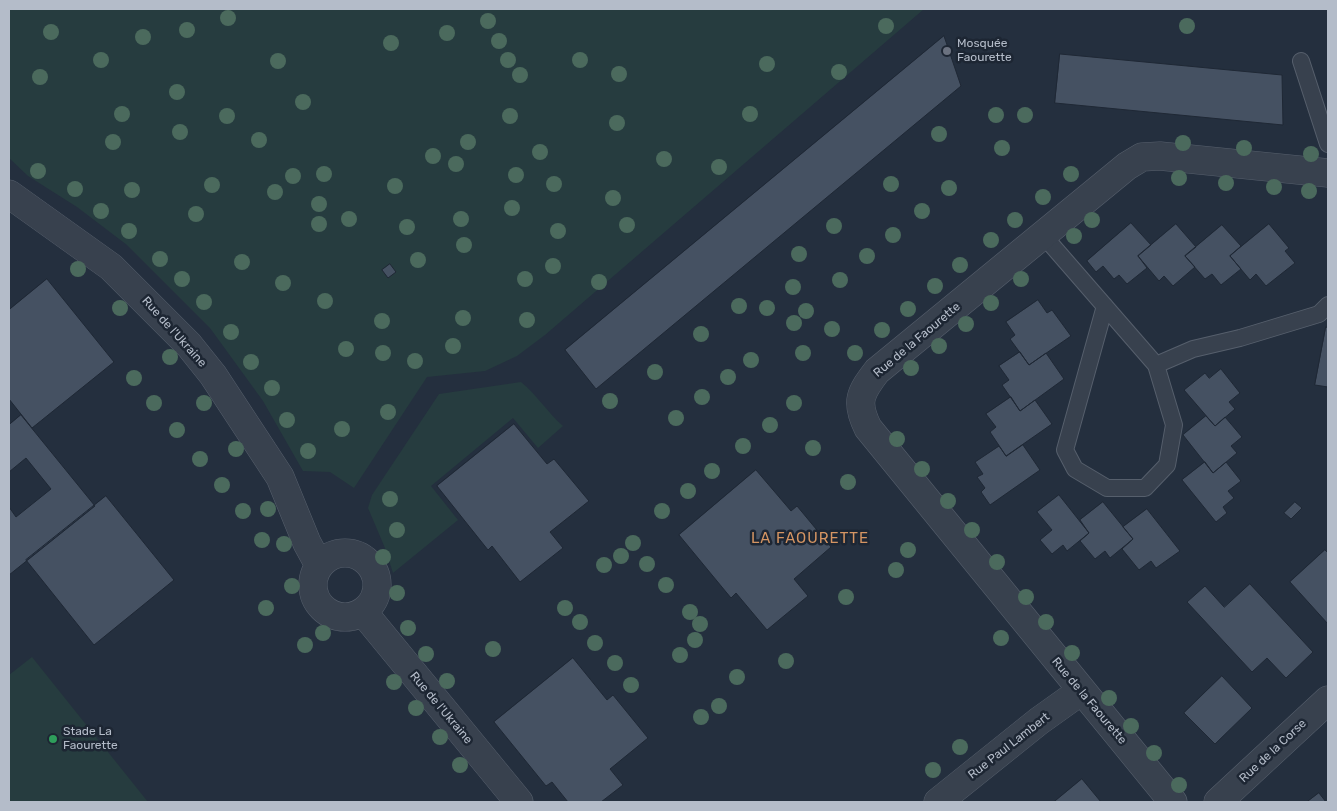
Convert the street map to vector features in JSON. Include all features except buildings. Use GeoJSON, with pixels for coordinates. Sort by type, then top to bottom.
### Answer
{"type":"FeatureCollection","features":[{"type":"Feature","properties":{"kind":"street","name":"Rue de la Faourette"},"geometry":{"type":"LineString","coordinates":[[1173,802],[868,428],[862,415],[860,402],[864,389],[878,371],[1127,166],[1142,157],[1160,156],[1328,173]]}},
{"type":"Feature","properties":{"kind":"street","name":"Rue de l'Ukraine"},"geometry":{"type":"LineString","coordinates":[[9,194],[111,267],[189,345],[213,375],[280,477],[307,543],[319,565]]}},
{"type":"Feature","properties":{"kind":"street"},"geometry":{"type":"LineString","coordinates":[[343,553],[360,556],[372,568],[377,584],[375,597],[363,612],[350,618],[338,617],[319,605],[313,579],[319,565],[343,553]]}},
{"type":"Feature","properties":{"kind":"street","name":"Rue de l'Ukraine"},"geometry":{"type":"LineString","coordinates":[[363,612],[519,802]]}},
{"type":"Feature","properties":{"kind":"street","name":"Rue Paul Lambert"},"geometry":{"type":"LineString","coordinates":[[938,802],[1039,721],[1081,691]]}},
{"type":"Feature","properties":{"kind":"street","name":"Rue de la Corse"},"geometry":{"type":"LineString","coordinates":[[1218,802],[1328,700]]}},
{"type":"Feature","properties":{"kind":"lane"},"geometry":{"type":"LineString","coordinates":[[1301,61],[1328,144]]}},
{"type":"Feature","properties":{"kind":"lane"},"geometry":{"type":"LineString","coordinates":[[1043,235],[1105,306],[1156,365],[1174,426],[1167,465],[1145,488],[1107,488],[1075,469],[1065,450],[1105,306]]}},
{"type":"Feature","properties":{"kind":"lane"},"geometry":{"type":"LineString","coordinates":[[1156,365],[1193,348],[1240,338],[1319,314],[1328,305]]}},
{"type":"Feature","properties":{"kind":"green space"},"geometry":{"type":"Polygon","coordinates":[[[9,9],[924,9],[545,335],[517,356],[485,371],[427,377],[354,488],[330,472],[303,471],[263,401],[210,328],[127,245],[77,207],[28,176],[9,158],[9,9]]]}},
{"type":"Feature","properties":{"kind":"green space"},"geometry":{"type":"Polygon","coordinates":[[[521,382],[563,426],[538,448],[513,418],[431,486],[458,520],[393,573],[385,548],[368,508],[372,495],[439,394],[521,382]]]}},
{"type":"Feature","properties":{"kind":"green space","name":"Stade La Faourette"},"geometry":{"type":"Polygon","coordinates":[[[32,657],[148,802],[9,802],[9,675],[32,657]]]}},
{"type":"Feature","properties":{"kind":"place","name":"Mosquée Faourette"},"geometry":{"type":"Point","coordinates":[947,51]}},
{"type":"Feature","properties":{"kind":"place","name":"Stade La Faourette"},"geometry":{"type":"Point","coordinates":[53,739]}},
{"type":"Feature","properties":{"kind":"district","name":"LA FAOURETTE"},"geometry":{"type":"Point","coordinates":[810,539]}}]}
